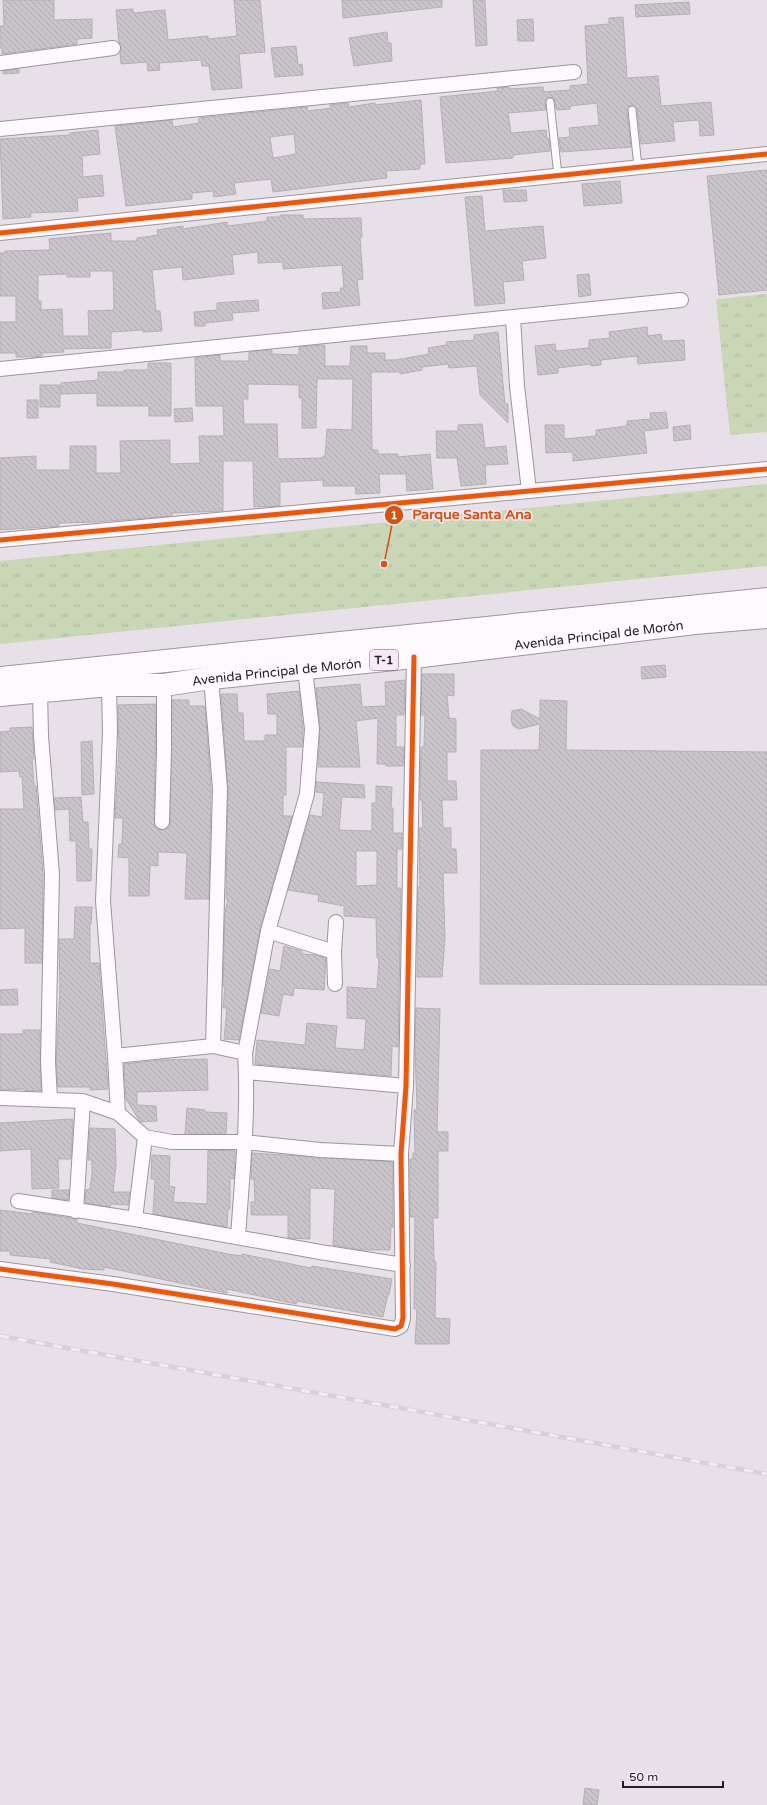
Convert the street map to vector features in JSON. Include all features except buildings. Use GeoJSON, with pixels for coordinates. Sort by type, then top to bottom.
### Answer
{"type":"FeatureCollection","features":[{"type":"Feature","properties":{"kind":"main road","name":"Avenida Principal de Morón"},"geometry":{"type":"LineString","coordinates":[[0,678],[767,599]]}},
{"type":"Feature","properties":{"kind":"main road","name":"Avenida Principal de Morón"},"geometry":{"type":"LineString","coordinates":[[0,695],[108,685],[164,685],[211,678],[414,657],[695,623],[767,617]]}},
{"type":"Feature","properties":{"kind":"street"},"geometry":{"type":"LineString","coordinates":[[0,63],[113,48]]}},
{"type":"Feature","properties":{"kind":"street"},"geometry":{"type":"LineString","coordinates":[[0,129],[574,72]]}},
{"type":"Feature","properties":{"kind":"street"},"geometry":{"type":"LineString","coordinates":[[0,233],[767,154]]}},
{"type":"Feature","properties":{"kind":"street"},"geometry":{"type":"LineString","coordinates":[[0,369],[680,300]]}},
{"type":"Feature","properties":{"kind":"street"},"geometry":{"type":"LineString","coordinates":[[513,317],[517,386],[529,491]]}},
{"type":"Feature","properties":{"kind":"street"},"geometry":{"type":"LineString","coordinates":[[0,540],[767,469]]}},
{"type":"Feature","properties":{"kind":"street"},"geometry":{"type":"LineString","coordinates":[[0,1269],[113,1284],[395,1329],[401,1326],[403,1318],[403,1265],[400,1154],[406,1086],[414,657]]}},
{"type":"Feature","properties":{"kind":"street"},"geometry":{"type":"LineString","coordinates":[[238,1237],[244,1142],[246,1072],[245,1053],[268,932],[307,794],[312,729],[305,668]]}},
{"type":"Feature","properties":{"kind":"street"},"geometry":{"type":"LineString","coordinates":[[211,678],[220,789],[213,1046]]}},
{"type":"Feature","properties":{"kind":"street"},"geometry":{"type":"LineString","coordinates":[[108,685],[110,732],[103,901],[118,1113]]}},
{"type":"Feature","properties":{"kind":"street"},"geometry":{"type":"LineString","coordinates":[[162,822],[164,685]]}},
{"type":"Feature","properties":{"kind":"street"},"geometry":{"type":"LineString","coordinates":[[40,691],[41,736],[52,874],[48,1062],[50,1099]]}},
{"type":"Feature","properties":{"kind":"street"},"geometry":{"type":"LineString","coordinates":[[335,984],[334,952],[336,922]]}},
{"type":"Feature","properties":{"kind":"street"},"geometry":{"type":"LineString","coordinates":[[268,932],[334,952]]}},
{"type":"Feature","properties":{"kind":"street"},"geometry":{"type":"LineString","coordinates":[[115,1056],[213,1046],[245,1053]]}},
{"type":"Feature","properties":{"kind":"street"},"geometry":{"type":"LineString","coordinates":[[246,1072],[406,1086]]}},
{"type":"Feature","properties":{"kind":"street"},"geometry":{"type":"LineString","coordinates":[[0,1098],[83,1101],[118,1113],[145,1137],[172,1142],[244,1142],[320,1150],[400,1154]]}},
{"type":"Feature","properties":{"kind":"street"},"geometry":{"type":"LineString","coordinates":[[76,1211],[83,1101]]}},
{"type":"Feature","properties":{"kind":"street"},"geometry":{"type":"LineString","coordinates":[[135,1220],[145,1137]]}},
{"type":"Feature","properties":{"kind":"street"},"geometry":{"type":"LineString","coordinates":[[18,1201],[403,1265]]}},
{"type":"Feature","properties":{"kind":"lane"},"geometry":{"type":"LineString","coordinates":[[550,102],[558,176]]}},
{"type":"Feature","properties":{"kind":"lane"},"geometry":{"type":"LineString","coordinates":[[632,110],[638,167]]}},
{"type":"Feature","properties":{"kind":"green space"},"geometry":{"type":"Polygon","coordinates":[[[767,294],[767,432],[730,435],[716,299],[767,294]]]}},
{"type":"Feature","properties":{"kind":"green space"},"geometry":{"type":"Polygon","coordinates":[[[767,484],[767,566],[0,644],[0,561],[767,484]]]}},
{"type":"Feature","properties":{"kind":"railway"},"geometry":{"type":"LineString","coordinates":[[0,1336],[767,1474]]}},
{"type":"Feature","properties":{"kind":"cycle path"},"geometry":{"type":"LineString","coordinates":[[0,233],[767,154]]}},
{"type":"Feature","properties":{"kind":"cycle path"},"geometry":{"type":"LineString","coordinates":[[0,540],[767,469]]}},
{"type":"Feature","properties":{"kind":"cycle path"},"geometry":{"type":"LineString","coordinates":[[0,1269],[113,1284],[395,1329],[401,1326],[403,1318],[401,1154],[406,1086],[414,657]]}},
{"type":"Feature","properties":{"kind":"place","name":"Parque Santa Ana"},"geometry":{"type":"Point","coordinates":[384,564]}}]}
